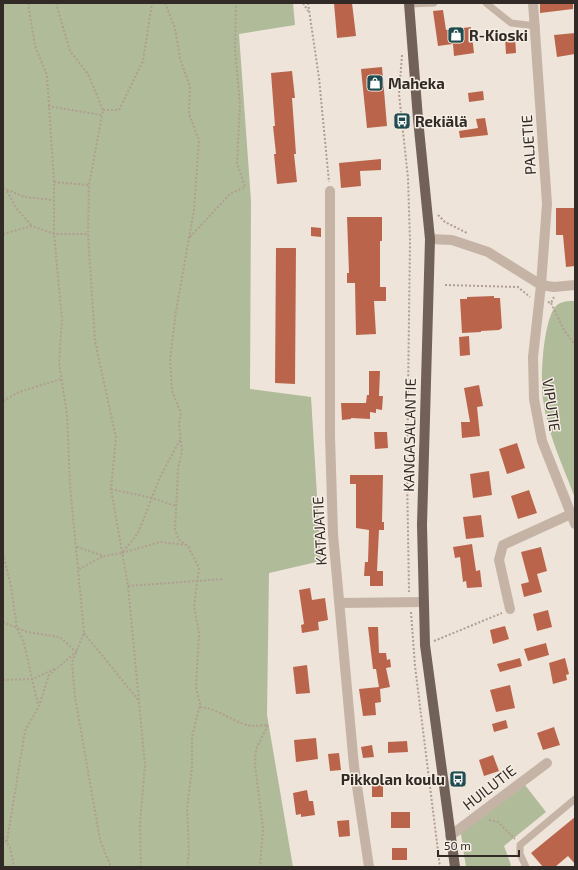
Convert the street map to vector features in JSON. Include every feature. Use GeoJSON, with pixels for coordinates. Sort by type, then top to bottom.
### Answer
{"type":"FeatureCollection","features":[{"type":"Feature","properties":{"kind":"main road","name":"KANGASALANTIE"},"geometry":{"type":"LineString","coordinates":[[409,4],[418,119],[430,239],[422,525],[425,645],[455,867]]}},
{"type":"Feature","properties":{"kind":"street","name":"PALJETIE"},"geometry":{"type":"LineString","coordinates":[[533,3],[536,26],[547,204],[541,285]]}},
{"type":"Feature","properties":{"kind":"street","name":"KATAJATIE"},"geometry":{"type":"LineString","coordinates":[[330,191],[330,436],[333,534],[354,766],[369,867]]}},
{"type":"Feature","properties":{"kind":"street"},"geometry":{"type":"LineString","coordinates":[[430,239],[452,240],[488,252],[554,292],[575,285]]}},
{"type":"Feature","properties":{"kind":"street","name":"VIPUTIE"},"geometry":{"type":"LineString","coordinates":[[541,285],[532,357],[534,399],[542,441],[575,524]]}},
{"type":"Feature","properties":{"kind":"street"},"geometry":{"type":"LineString","coordinates":[[510,609],[499,560],[503,545],[571,514]]}},
{"type":"Feature","properties":{"kind":"street"},"geometry":{"type":"LineString","coordinates":[[340,603],[423,602]]}},
{"type":"Feature","properties":{"kind":"street","name":"HUILUTIE"},"geometry":{"type":"LineString","coordinates":[[450,836],[547,763]]}},
{"type":"Feature","properties":{"kind":"lane"},"geometry":{"type":"LineString","coordinates":[[409,4],[434,3]]}},
{"type":"Feature","properties":{"kind":"lane"},"geometry":{"type":"LineString","coordinates":[[486,3],[511,23],[536,26]]}},
{"type":"Feature","properties":{"kind":"lane"},"geometry":{"type":"LineString","coordinates":[[526,867],[520,854],[520,845],[575,799]]}},
{"type":"Feature","properties":{"kind":"path"},"geometry":{"type":"LineString","coordinates":[[28,3],[35,46],[47,75],[54,182],[54,234],[62,319],[60,363],[67,414],[70,485],[84,633],[72,662],[75,697],[100,840],[110,867]]}},
{"type":"Feature","properties":{"kind":"path"},"geometry":{"type":"LineString","coordinates":[[56,3],[70,51],[88,74],[103,110],[89,185],[88,234],[95,341],[116,438],[111,489],[128,586],[145,765],[140,823],[141,867]]}},
{"type":"Feature","properties":{"kind":"path"},"geometry":{"type":"LineString","coordinates":[[103,110],[119,110],[143,61],[152,3]]}},
{"type":"Feature","properties":{"kind":"path"},"geometry":{"type":"LineString","coordinates":[[165,3],[174,28],[180,58],[190,88],[189,114],[199,140],[197,184],[190,238],[176,311],[170,360],[172,391],[181,413],[179,424],[182,452],[178,469],[175,530],[179,540],[188,546],[199,568],[194,606],[199,633],[196,687],[200,704],[192,737],[192,769],[187,808],[190,852],[187,867]]}},
{"type":"Feature","properties":{"kind":"path"},"geometry":{"type":"LineString","coordinates":[[190,238],[230,194],[245,187],[237,163],[240,105],[235,50],[236,3]]}},
{"type":"Feature","properties":{"kind":"path"},"geometry":{"type":"LineString","coordinates":[[303,3],[309,12]]}},
{"type":"Feature","properties":{"kind":"path"},"geometry":{"type":"LineString","coordinates":[[308,3],[320,86],[330,191]]}},
{"type":"Feature","properties":{"kind":"path"},"geometry":{"type":"LineString","coordinates":[[402,53],[399,94],[408,178],[410,242],[407,473],[410,602],[415,666],[440,867]]}},
{"type":"Feature","properties":{"kind":"path"},"geometry":{"type":"LineString","coordinates":[[48,106],[101,115]]}},
{"type":"Feature","properties":{"kind":"path"},"geometry":{"type":"LineString","coordinates":[[54,182],[89,185]]}},
{"type":"Feature","properties":{"kind":"path"},"geometry":{"type":"LineString","coordinates":[[3,188],[25,197],[54,200]]}},
{"type":"Feature","properties":{"kind":"path"},"geometry":{"type":"LineString","coordinates":[[6,190],[16,208],[32,226],[54,234],[88,234]]}},
{"type":"Feature","properties":{"kind":"path"},"geometry":{"type":"LineString","coordinates":[[436,209],[438,215],[445,222],[472,236]]}},
{"type":"Feature","properties":{"kind":"path"},"geometry":{"type":"LineString","coordinates":[[3,234],[32,226]]}},
{"type":"Feature","properties":{"kind":"path"},"geometry":{"type":"LineString","coordinates":[[445,285],[518,287],[530,297],[551,303]]}},
{"type":"Feature","properties":{"kind":"path"},"geometry":{"type":"LineString","coordinates":[[549,307],[554,292],[561,296]]}},
{"type":"Feature","properties":{"kind":"path"},"geometry":{"type":"LineString","coordinates":[[551,303],[564,330],[575,345]]}},
{"type":"Feature","properties":{"kind":"path"},"geometry":{"type":"LineString","coordinates":[[3,401],[20,392],[62,379]]}},
{"type":"Feature","properties":{"kind":"path"},"geometry":{"type":"LineString","coordinates":[[122,553],[138,533],[160,477],[180,439]]}},
{"type":"Feature","properties":{"kind":"path"},"geometry":{"type":"LineString","coordinates":[[111,489],[152,498],[176,506]]}},
{"type":"Feature","properties":{"kind":"path"},"geometry":{"type":"LineString","coordinates":[[79,569],[104,556],[122,553],[160,542],[186,545]]}},
{"type":"Feature","properties":{"kind":"path"},"geometry":{"type":"LineString","coordinates":[[76,547],[104,556]]}},
{"type":"Feature","properties":{"kind":"path"},"geometry":{"type":"LineString","coordinates":[[3,554],[11,586],[17,628],[24,642],[39,706]]}},
{"type":"Feature","properties":{"kind":"path"},"geometry":{"type":"LineString","coordinates":[[128,586],[223,579]]}},
{"type":"Feature","properties":{"kind":"path"},"geometry":{"type":"LineString","coordinates":[[425,645],[510,609]]}},
{"type":"Feature","properties":{"kind":"path"},"geometry":{"type":"LineString","coordinates":[[3,622],[27,632],[60,637],[76,652]]}},
{"type":"Feature","properties":{"kind":"path"},"geometry":{"type":"LineString","coordinates":[[84,633],[139,701]]}},
{"type":"Feature","properties":{"kind":"path"},"geometry":{"type":"LineString","coordinates":[[7,841],[25,732],[39,706],[49,675],[76,652]]}},
{"type":"Feature","properties":{"kind":"path"},"geometry":{"type":"LineString","coordinates":[[3,680],[33,678],[58,667]]}},
{"type":"Feature","properties":{"kind":"path"},"geometry":{"type":"LineString","coordinates":[[199,707],[218,710],[237,721],[251,726],[268,725],[256,749],[255,765],[263,829],[260,867]]}},
{"type":"Feature","properties":{"kind":"path"},"geometry":{"type":"LineString","coordinates":[[488,820],[498,822],[520,845]]}},
{"type":"Feature","properties":{"kind":"path"},"geometry":{"type":"LineString","coordinates":[[3,837],[10,847],[14,867]]}},
{"type":"Feature","properties":{"kind":"path"},"geometry":{"type":"LineString","coordinates":[[437,848],[452,846]]}},
{"type":"Feature","properties":{"kind":"green space"},"geometry":{"type":"Polygon","coordinates":[[[3,3],[293,3],[295,25],[239,34],[251,201],[250,389],[311,397],[321,561],[269,573],[267,715],[293,867],[3,867],[3,3]]]}},
{"type":"Feature","properties":{"kind":"green space"},"geometry":{"type":"Polygon","coordinates":[[[575,301],[575,498],[556,449],[545,412],[542,390],[542,364],[548,322],[552,312],[559,304],[575,301]]]}},
{"type":"Feature","properties":{"kind":"green space"},"geometry":{"type":"Polygon","coordinates":[[[525,785],[546,812],[504,846],[511,865],[508,867],[466,867],[460,828],[525,785]]]}},
{"type":"Feature","properties":{"kind":"building"},"geometry":{"type":"Polygon","coordinates":[[[334,3],[352,3],[356,36],[337,38],[334,3]]]}},
{"type":"Feature","properties":{"kind":"building"},"geometry":{"type":"Polygon","coordinates":[[[540,3],[573,3],[573,9],[540,13],[540,3]]]}},
{"type":"Feature","properties":{"kind":"building"},"geometry":{"type":"Polygon","coordinates":[[[443,10],[446,30],[471,27],[474,53],[454,56],[453,44],[438,46],[433,11],[443,10]]]}},
{"type":"Feature","properties":{"kind":"building"},"geometry":{"type":"Polygon","coordinates":[[[575,33],[575,54],[557,57],[554,35],[575,33]]]}},
{"type":"Feature","properties":{"kind":"building"},"geometry":{"type":"Polygon","coordinates":[[[515,36],[516,53],[506,54],[505,37],[515,36]]]}},
{"type":"Feature","properties":{"kind":"building"},"geometry":{"type":"Polygon","coordinates":[[[382,67],[387,126],[367,128],[361,69],[382,67]]]}},
{"type":"Feature","properties":{"kind":"building"},"geometry":{"type":"Polygon","coordinates":[[[292,71],[295,98],[292,98],[296,154],[294,154],[297,182],[277,184],[274,154],[276,154],[273,126],[275,126],[271,73],[292,71]]]}},
{"type":"Feature","properties":{"kind":"building"},"geometry":{"type":"Polygon","coordinates":[[[483,91],[484,100],[469,102],[468,93],[483,91]]]}},
{"type":"Feature","properties":{"kind":"building"},"geometry":{"type":"Polygon","coordinates":[[[485,118],[488,135],[460,138],[459,131],[478,128],[476,119],[485,118]]]}},
{"type":"Feature","properties":{"kind":"building"},"geometry":{"type":"Polygon","coordinates":[[[381,159],[381,170],[360,171],[361,186],[341,188],[339,163],[381,159]]]}},
{"type":"Feature","properties":{"kind":"building"},"geometry":{"type":"Polygon","coordinates":[[[556,208],[575,208],[575,266],[566,267],[563,235],[556,235],[556,208]]]}},
{"type":"Feature","properties":{"kind":"building"},"geometry":{"type":"Polygon","coordinates":[[[347,217],[382,217],[382,241],[380,241],[380,287],[386,287],[386,301],[374,301],[376,334],[356,335],[355,283],[347,283],[347,273],[349,273],[347,217]]]}},
{"type":"Feature","properties":{"kind":"building"},"geometry":{"type":"Polygon","coordinates":[[[311,227],[321,228],[321,237],[311,236],[311,227]]]}},
{"type":"Feature","properties":{"kind":"building"},"geometry":{"type":"Polygon","coordinates":[[[276,248],[296,248],[295,384],[275,383],[276,248]]]}},
{"type":"Feature","properties":{"kind":"building"},"geometry":{"type":"Polygon","coordinates":[[[494,296],[494,298],[500,298],[502,328],[499,330],[462,333],[460,299],[467,299],[467,297],[494,296]]]}},
{"type":"Feature","properties":{"kind":"building"},"geometry":{"type":"Polygon","coordinates":[[[469,336],[470,355],[460,356],[459,337],[469,336]]]}},
{"type":"Feature","properties":{"kind":"building"},"geometry":{"type":"Polygon","coordinates":[[[369,371],[380,371],[379,396],[383,396],[382,410],[376,409],[376,413],[370,412],[370,419],[351,418],[342,420],[341,403],[366,403],[367,395],[369,395],[369,371]]]}},
{"type":"Feature","properties":{"kind":"building"},"geometry":{"type":"Polygon","coordinates":[[[479,385],[483,406],[477,407],[480,436],[462,438],[461,422],[470,422],[464,388],[479,385]]]}},
{"type":"Feature","properties":{"kind":"building"},"geometry":{"type":"Polygon","coordinates":[[[374,432],[387,432],[388,448],[375,449],[374,432]]]}},
{"type":"Feature","properties":{"kind":"building"},"geometry":{"type":"Polygon","coordinates":[[[517,443],[525,468],[507,474],[499,449],[517,443]]]}},
{"type":"Feature","properties":{"kind":"building"},"geometry":{"type":"Polygon","coordinates":[[[489,471],[492,495],[473,498],[470,474],[489,471]]]}},
{"type":"Feature","properties":{"kind":"building"},"geometry":{"type":"Polygon","coordinates":[[[350,475],[383,475],[382,522],[384,522],[384,530],[379,530],[377,571],[383,571],[383,586],[370,586],[370,576],[364,576],[365,562],[368,562],[369,530],[356,528],[356,484],[350,484],[350,475]]]}},
{"type":"Feature","properties":{"kind":"building"},"geometry":{"type":"Polygon","coordinates":[[[529,490],[537,513],[518,519],[511,496],[529,490]]]}},
{"type":"Feature","properties":{"kind":"building"},"geometry":{"type":"Polygon","coordinates":[[[481,515],[484,537],[466,539],[463,517],[481,515]]]}},
{"type":"Feature","properties":{"kind":"building"},"geometry":{"type":"Polygon","coordinates":[[[472,544],[476,571],[480,570],[482,587],[467,588],[466,581],[463,582],[460,557],[455,558],[453,547],[472,544]]]}},
{"type":"Feature","properties":{"kind":"building"},"geometry":{"type":"Polygon","coordinates":[[[541,547],[547,571],[537,574],[542,592],[524,597],[521,584],[529,582],[521,552],[541,547]]]}},
{"type":"Feature","properties":{"kind":"building"},"geometry":{"type":"Polygon","coordinates":[[[310,588],[312,600],[325,598],[328,620],[318,622],[319,630],[302,633],[301,625],[304,624],[299,590],[310,588]]]}},
{"type":"Feature","properties":{"kind":"building"},"geometry":{"type":"Polygon","coordinates":[[[548,610],[552,627],[537,631],[533,614],[548,610]]]}},
{"type":"Feature","properties":{"kind":"building"},"geometry":{"type":"Polygon","coordinates":[[[505,626],[509,639],[493,644],[490,630],[505,626]]]}},
{"type":"Feature","properties":{"kind":"building"},"geometry":{"type":"Polygon","coordinates":[[[368,627],[378,627],[379,653],[386,653],[387,660],[390,659],[391,667],[386,668],[390,687],[380,689],[381,702],[375,703],[376,715],[363,716],[359,689],[379,687],[376,669],[373,669],[368,627]]]}},
{"type":"Feature","properties":{"kind":"building"},"geometry":{"type":"Polygon","coordinates":[[[546,643],[549,655],[528,661],[524,649],[546,643]]]}},
{"type":"Feature","properties":{"kind":"building"},"geometry":{"type":"Polygon","coordinates":[[[520,658],[522,666],[500,672],[497,664],[520,658]]]}},
{"type":"Feature","properties":{"kind":"building"},"geometry":{"type":"Polygon","coordinates":[[[565,658],[569,674],[566,675],[567,680],[553,684],[549,663],[565,658]]]}},
{"type":"Feature","properties":{"kind":"building"},"geometry":{"type":"Polygon","coordinates":[[[307,665],[310,693],[296,694],[293,667],[307,665]]]}},
{"type":"Feature","properties":{"kind":"building"},"geometry":{"type":"Polygon","coordinates":[[[510,685],[515,708],[496,712],[490,690],[510,685]]]}},
{"type":"Feature","properties":{"kind":"building"},"geometry":{"type":"Polygon","coordinates":[[[506,720],[508,728],[494,732],[492,724],[506,720]]]}},
{"type":"Feature","properties":{"kind":"building"},"geometry":{"type":"Polygon","coordinates":[[[554,727],[560,745],[543,750],[537,733],[554,727]]]}},
{"type":"Feature","properties":{"kind":"building"},"geometry":{"type":"Polygon","coordinates":[[[316,738],[318,759],[296,762],[294,740],[316,738]]]}},
{"type":"Feature","properties":{"kind":"building"},"geometry":{"type":"Polygon","coordinates":[[[407,741],[408,752],[388,753],[388,742],[407,741]]]}},
{"type":"Feature","properties":{"kind":"building"},"geometry":{"type":"Polygon","coordinates":[[[372,745],[374,757],[363,758],[361,747],[372,745]]]}},
{"type":"Feature","properties":{"kind":"building"},"geometry":{"type":"Polygon","coordinates":[[[339,753],[341,770],[330,771],[328,754],[339,753]]]}},
{"type":"Feature","properties":{"kind":"building"},"geometry":{"type":"Polygon","coordinates":[[[493,755],[499,771],[484,776],[479,760],[493,755]]]}},
{"type":"Feature","properties":{"kind":"building"},"geometry":{"type":"Polygon","coordinates":[[[372,778],[383,778],[383,797],[372,797],[372,778]]]}},
{"type":"Feature","properties":{"kind":"building"},"geometry":{"type":"Polygon","coordinates":[[[307,790],[309,801],[313,801],[315,815],[301,817],[301,814],[296,815],[293,793],[307,790]]]}},
{"type":"Feature","properties":{"kind":"building"},"geometry":{"type":"Polygon","coordinates":[[[391,812],[410,812],[410,828],[391,828],[391,812]]]}},
{"type":"Feature","properties":{"kind":"building"},"geometry":{"type":"Polygon","coordinates":[[[575,817],[575,864],[568,856],[555,867],[543,867],[531,853],[575,817]]]}},
{"type":"Feature","properties":{"kind":"building"},"geometry":{"type":"Polygon","coordinates":[[[349,820],[350,836],[339,837],[337,821],[349,820]]]}},
{"type":"Feature","properties":{"kind":"building"},"geometry":{"type":"Polygon","coordinates":[[[392,848],[407,848],[407,860],[392,860],[392,848]]]}},
{"type":"Feature","properties":{"kind":"place","name":"R-Kioski"},"geometry":{"type":"Point","coordinates":[456,35]}},
{"type":"Feature","properties":{"kind":"place","name":"Maheka"},"geometry":{"type":"Point","coordinates":[375,83]}},
{"type":"Feature","properties":{"kind":"place","name":"Rekiälä"},"geometry":{"type":"Point","coordinates":[402,121]}},
{"type":"Feature","properties":{"kind":"place","name":"Pikkolan koulu"},"geometry":{"type":"Point","coordinates":[458,779]}}]}
